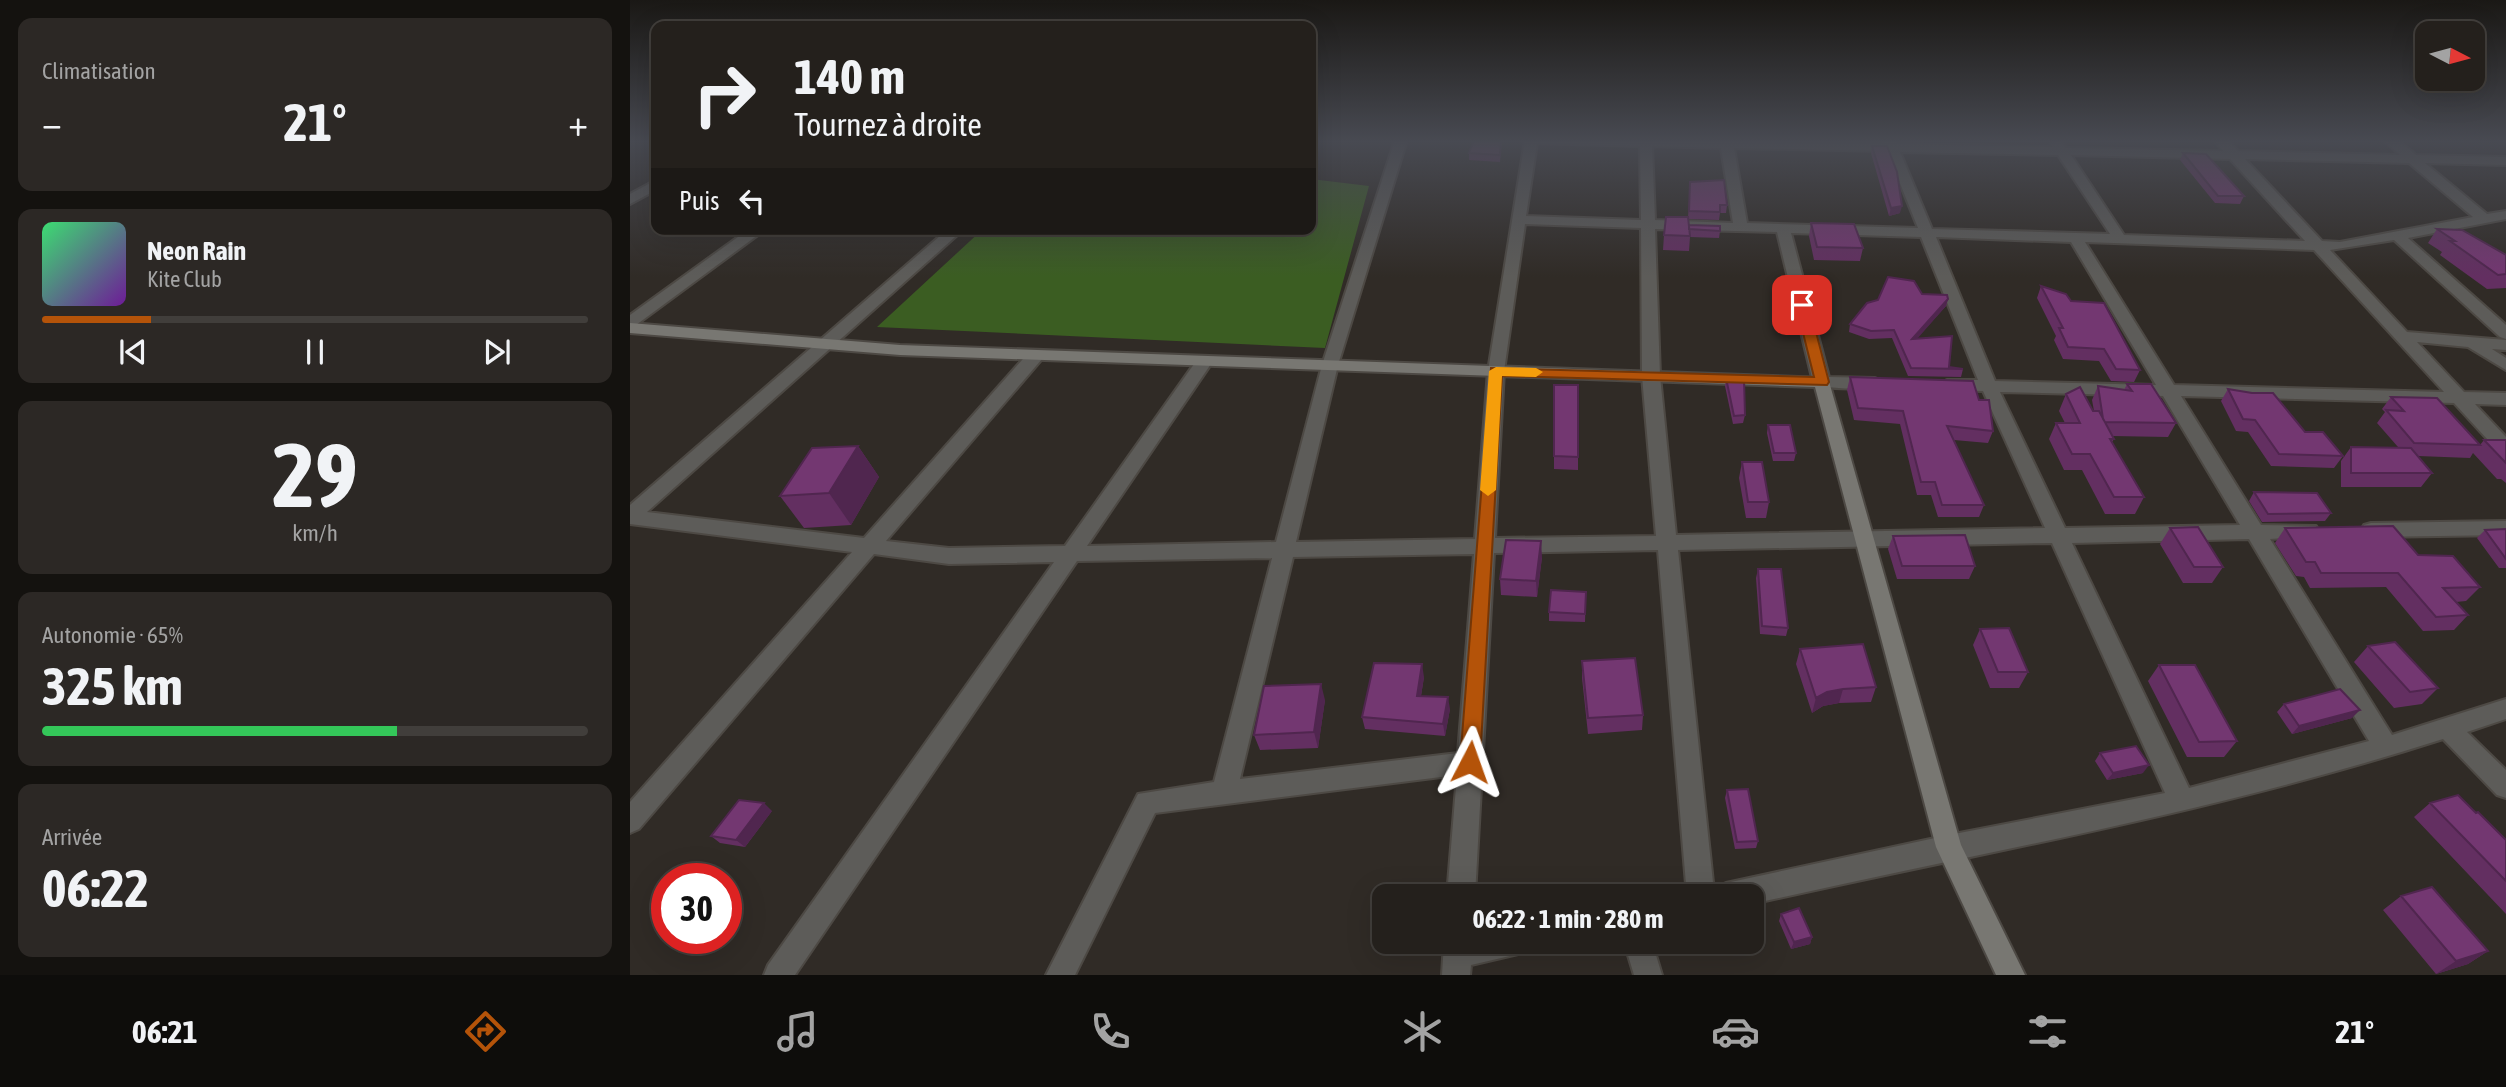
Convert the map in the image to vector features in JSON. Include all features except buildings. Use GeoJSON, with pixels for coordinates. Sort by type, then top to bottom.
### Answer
{"type":"FeatureCollection","features":[{"type":"Feature","properties":{"kind":"main road"},"geometry":{"type":"LineString","coordinates":[[630,328],[900,350],[1822,382],[1949,847],[2011,975]]}},
{"type":"Feature","properties":{"kind":"street"},"geometry":{"type":"LineString","coordinates":[[1224,793],[1330,365],[1387,186]]}},
{"type":"Feature","properties":{"kind":"street"},"geometry":{"type":"LineString","coordinates":[[1462,884],[1496,371],[1524,186]]}},
{"type":"Feature","properties":{"kind":"street"},"geometry":{"type":"LineString","coordinates":[[1647,186],[1651,376],[1700,884]]}},
{"type":"Feature","properties":{"kind":"street"},"geometry":{"type":"LineString","coordinates":[[1734,186],[1741,227]]}},
{"type":"Feature","properties":{"kind":"street"},"geometry":{"type":"LineString","coordinates":[[1908,186],[1989,386],[2182,801]]}},
{"type":"Feature","properties":{"kind":"street"},"geometry":{"type":"LineString","coordinates":[[2084,186],[2120,239]]}},
{"type":"Feature","properties":{"kind":"street"},"geometry":{"type":"LineString","coordinates":[[2262,186],[2506,448]]}},
{"type":"Feature","properties":{"kind":"street"},"geometry":{"type":"LineString","coordinates":[[2444,186],[2484,219]]}},
{"type":"Feature","properties":{"kind":"street"},"geometry":{"type":"LineString","coordinates":[[630,200],[651,187]]}},
{"type":"Feature","properties":{"kind":"street"},"geometry":{"type":"LineString","coordinates":[[1519,220],[2340,246],[2506,215]]}},
{"type":"Feature","properties":{"kind":"street"},"geometry":{"type":"LineString","coordinates":[[2439,227],[2461,241]]}},
{"type":"Feature","properties":{"kind":"street"},"geometry":{"type":"LineString","coordinates":[[1783,228],[1822,382],[1892,384]]}},
{"type":"Feature","properties":{"kind":"street"},"geometry":{"type":"LineString","coordinates":[[630,322],[751,235]]}},
{"type":"Feature","properties":{"kind":"street"},"geometry":{"type":"LineString","coordinates":[[630,517],[950,235]]}},
{"type":"Feature","properties":{"kind":"street"},"geometry":{"type":"LineString","coordinates":[[2398,235],[2506,334]]}},
{"type":"Feature","properties":{"kind":"street"},"geometry":{"type":"LineString","coordinates":[[2074,237],[2386,747]]}},
{"type":"Feature","properties":{"kind":"street"},"geometry":{"type":"LineString","coordinates":[[2402,336],[2506,345]]}},
{"type":"Feature","properties":{"kind":"street"},"geometry":{"type":"LineString","coordinates":[[2471,342],[2506,365]]}},
{"type":"Feature","properties":{"kind":"street"},"geometry":{"type":"LineString","coordinates":[[630,821],[1036,355]]}},
{"type":"Feature","properties":{"kind":"street"},"geometry":{"type":"LineString","coordinates":[[778,975],[1205,361]]}},
{"type":"Feature","properties":{"kind":"street"},"geometry":{"type":"LineString","coordinates":[[1933,385],[2506,399]]}},
{"type":"Feature","properties":{"kind":"street"},"geometry":{"type":"LineString","coordinates":[[630,517],[948,556],[2325,531]]}},
{"type":"Feature","properties":{"kind":"street"},"geometry":{"type":"LineString","coordinates":[[2352,531],[2506,528]]}},
{"type":"Feature","properties":{"kind":"street"},"geometry":{"type":"LineString","coordinates":[[1764,888],[1949,847],[2182,801],[2386,747],[2506,709]]}},
{"type":"Feature","properties":{"kind":"street"},"geometry":{"type":"LineString","coordinates":[[2447,728],[2506,787]]}},
{"type":"Feature","properties":{"kind":"street"},"geometry":{"type":"LineString","coordinates":[[1060,975],[1147,802],[1470,762]]}},
{"type":"Feature","properties":{"kind":"street"},"geometry":{"type":"LineString","coordinates":[[1642,954],[1648,975]]}},
{"type":"Feature","properties":{"kind":"green space"},"geometry":{"type":"Polygon","coordinates":[[[1316,186],[1369,186],[1325,348],[877,327],[977,235],[1316,235],[1316,186]]]}},
{"type":"Feature","properties":{"kind":"slow traffic"},"geometry":{"type":"LineString","coordinates":[[1488,490],[1496,371],[1536,372]]}},
{"type":"Feature","properties":{"kind":"route"},"geometry":{"type":"LineString","coordinates":[[1470,762],[1496,371],[1822,382],[1802,305]]}}]}
